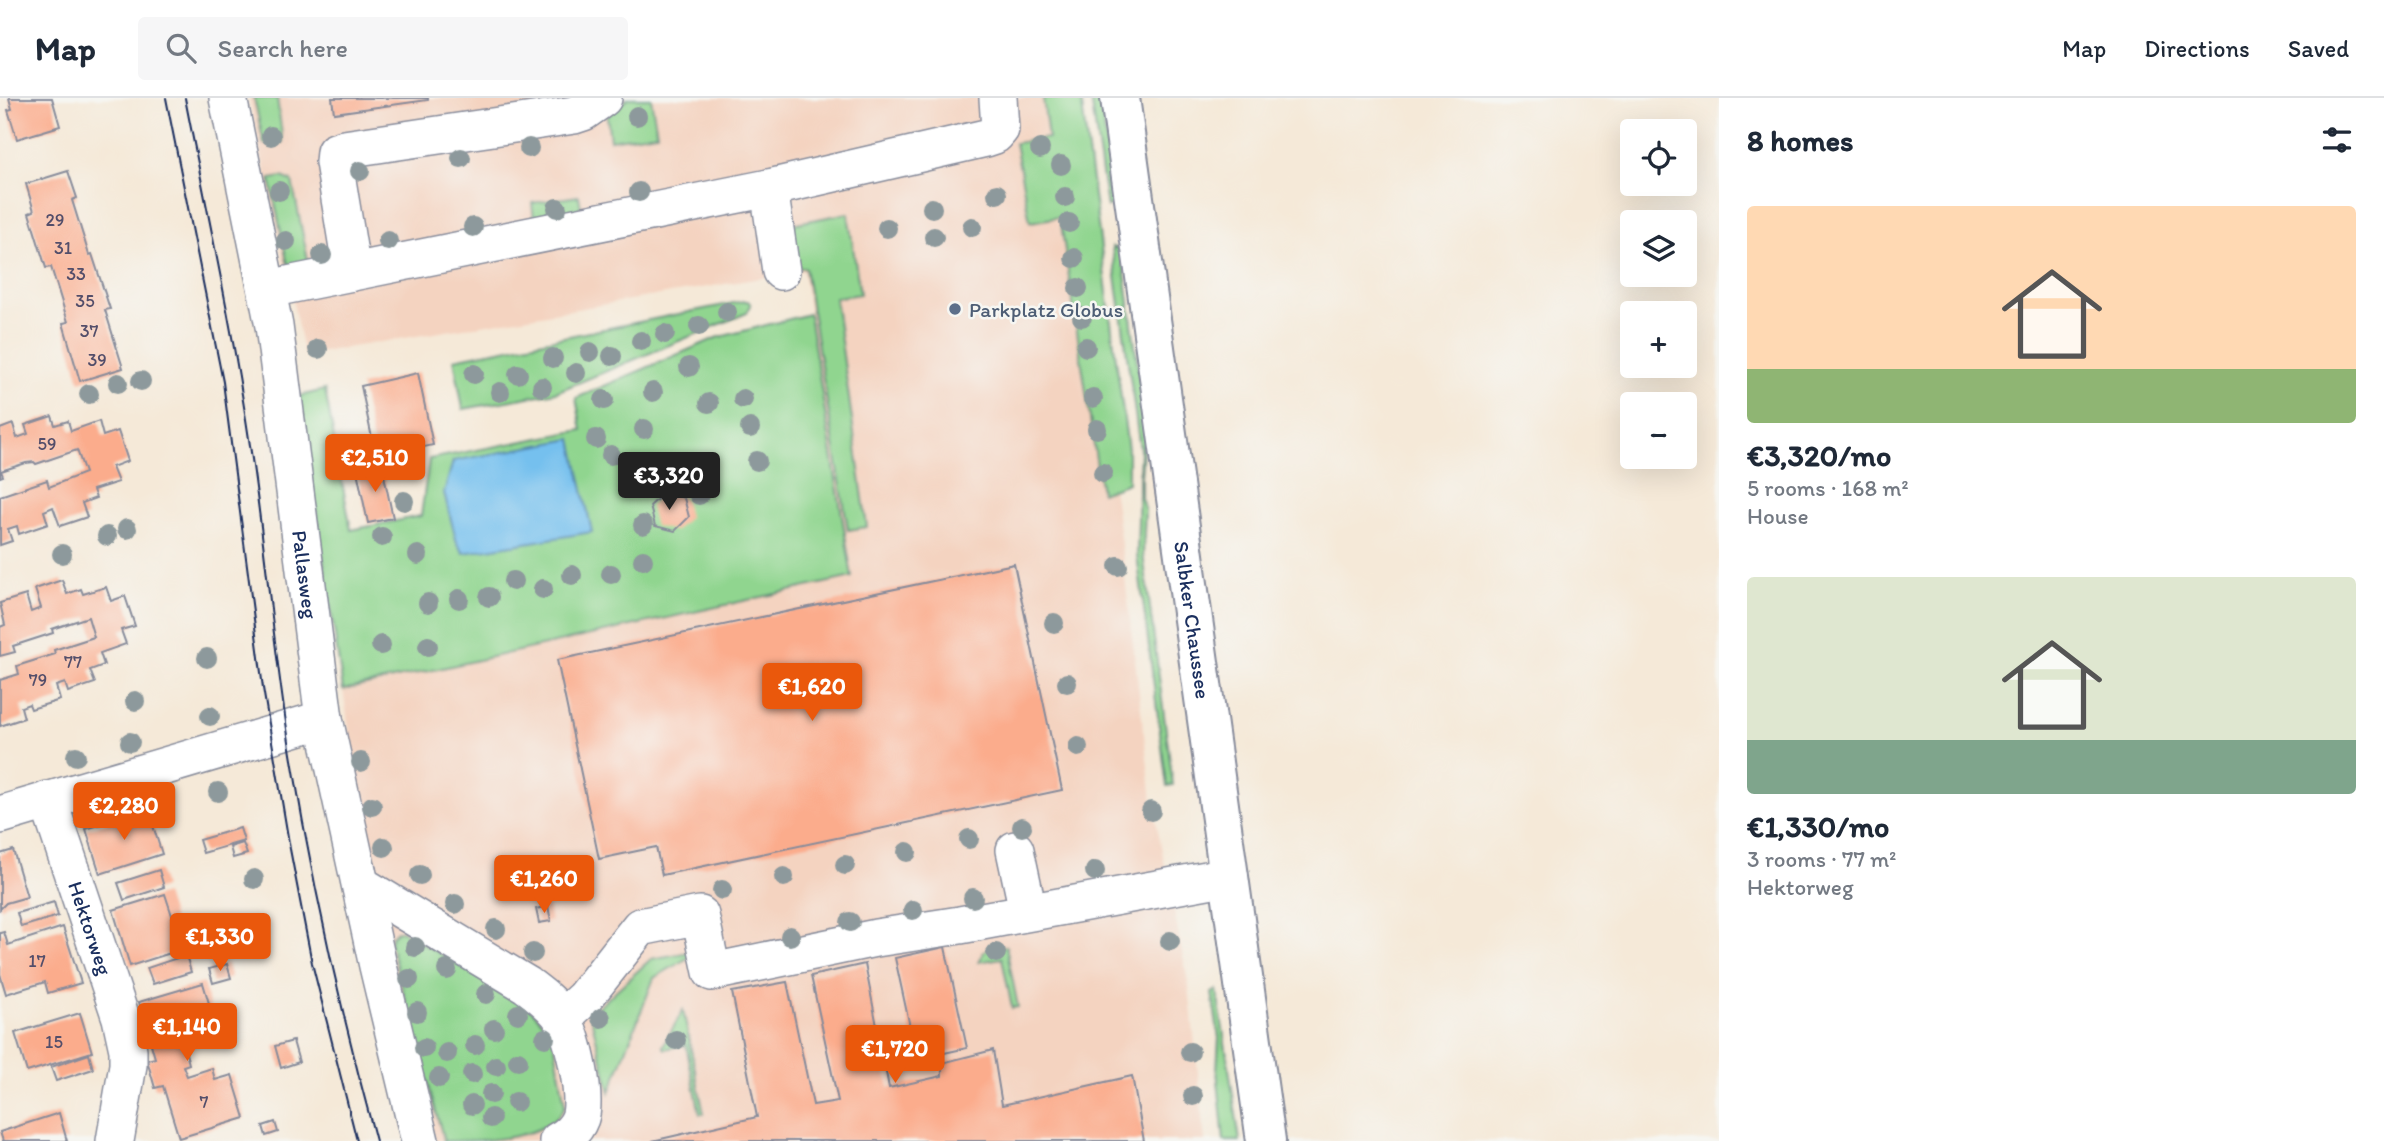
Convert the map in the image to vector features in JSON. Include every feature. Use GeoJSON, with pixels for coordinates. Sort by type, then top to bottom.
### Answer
{"type":"FeatureCollection","features":[{"type":"Feature","properties":{"kind":"main road","name":"Salbker Chaussee"},"geometry":{"type":"LineString","coordinates":[[1120,98],[1266,1141]]}},
{"type":"Feature","properties":{"kind":"street","name":"Pallasweg"},"geometry":{"type":"LineString","coordinates":[[228,98],[268,289],[324,719],[420,1141]]}},
{"type":"Feature","properties":{"kind":"street"},"geometry":{"type":"LineString","coordinates":[[352,272],[334,162],[335,152],[574,115],[603,98]]}},
{"type":"Feature","properties":{"kind":"street"},"geometry":{"type":"LineString","coordinates":[[268,289],[769,188],[992,136],[1000,129],[998,98]]}},
{"type":"Feature","properties":{"kind":"street"},"geometry":{"type":"LineString","coordinates":[[769,188],[781,271]]}},
{"type":"Feature","properties":{"kind":"street"},"geometry":{"type":"LineString","coordinates":[[0,815],[324,719]]}},
{"type":"Feature","properties":{"kind":"street","name":"Hektorweg"},"geometry":{"type":"LineString","coordinates":[[48,800],[121,1018],[128,1050],[128,1065],[114,1141]]}},
{"type":"Feature","properties":{"kind":"street"},"geometry":{"type":"LineString","coordinates":[[1015,850],[1028,911]]}},
{"type":"Feature","properties":{"kind":"street"},"geometry":{"type":"LineString","coordinates":[[562,1018],[584,998],[640,926],[700,915],[712,972],[863,940],[1228,876]]}},
{"type":"Feature","properties":{"kind":"street"},"geometry":{"type":"LineString","coordinates":[[361,885],[527,985],[546,999],[562,1018],[572,1044],[583,1102],[576,1127],[558,1141]]}},
{"type":"Feature","properties":{"kind":"shaded area"},"geometry":{"type":"Polygon","coordinates":[[[249,98],[1057,98],[1119,529],[1152,800],[1189,987],[1205,1141],[435,1141],[381,936],[343,690],[852,577],[803,271],[304,355],[249,98]]]}},
{"type":"Feature","properties":{"kind":"green space"},"geometry":{"type":"Polygon","coordinates":[[[254,98],[277,98],[283,142],[264,144],[254,98]]]}},
{"type":"Feature","properties":{"kind":"green space"},"geometry":{"type":"Polygon","coordinates":[[[628,98],[651,98],[657,133],[610,140],[607,116],[628,98]]]}},
{"type":"Feature","properties":{"kind":"green space"},"geometry":{"type":"Polygon","coordinates":[[[1043,98],[1081,98],[1128,449],[1128,483],[1101,493],[1060,217],[1030,222],[1015,143],[1048,138],[1043,98]]]}},
{"type":"Feature","properties":{"kind":"green space"},"geometry":{"type":"Polygon","coordinates":[[[1091,98],[1100,98],[1115,203],[1107,207],[1091,98]]]}},
{"type":"Feature","properties":{"kind":"green space"},"geometry":{"type":"Polygon","coordinates":[[[282,177],[292,181],[309,265],[290,267],[287,261],[270,179],[282,177]]]}},
{"type":"Feature","properties":{"kind":"green space"},"geometry":{"type":"Polygon","coordinates":[[[579,196],[581,208],[534,219],[532,203],[579,196]]]}},
{"type":"Feature","properties":{"kind":"green space"},"geometry":{"type":"Polygon","coordinates":[[[848,213],[860,294],[835,298],[867,527],[848,530],[805,268],[795,268],[787,225],[848,213]]]}},
{"type":"Feature","properties":{"kind":"green space"},"geometry":{"type":"Polygon","coordinates":[[[1112,247],[1122,250],[1148,442],[1143,446],[1141,476],[1141,497],[1145,510],[1143,554],[1173,785],[1167,786],[1137,555],[1140,449],[1112,247]]]}},
{"type":"Feature","properties":{"kind":"green space"},"geometry":{"type":"Polygon","coordinates":[[[744,301],[751,305],[747,313],[556,392],[463,409],[454,359],[744,301]]]}},
{"type":"Feature","properties":{"kind":"green space"},"geometry":{"type":"Polygon","coordinates":[[[809,314],[852,577],[343,690],[299,396],[325,390],[351,530],[421,516],[429,459],[582,430],[576,398],[716,338],[809,314]]]}},
{"type":"Feature","properties":{"kind":"green space"},"geometry":{"type":"Polygon","coordinates":[[[397,931],[402,931],[530,1008],[553,1034],[565,1106],[557,1118],[544,1126],[513,1137],[444,1141],[390,943],[391,937],[397,931]]]}},
{"type":"Feature","properties":{"kind":"green space"},"geometry":{"type":"Polygon","coordinates":[[[1006,946],[1018,1007],[1012,1008],[1002,958],[979,962],[984,951],[1006,946]]]}},
{"type":"Feature","properties":{"kind":"green space"},"geometry":{"type":"Polygon","coordinates":[[[689,952],[691,956],[654,978],[610,1092],[590,1014],[651,959],[689,952]]]}},
{"type":"Feature","properties":{"kind":"green space"},"geometry":{"type":"Polygon","coordinates":[[[1217,990],[1240,1141],[1224,1141],[1217,1070],[1219,1038],[1212,993],[1217,990]]]}},
{"type":"Feature","properties":{"kind":"green space"},"geometry":{"type":"Polygon","coordinates":[[[683,1010],[704,1114],[700,1114],[686,1045],[665,1049],[663,1046],[683,1010]]]}},
{"type":"Feature","properties":{"kind":"water"},"geometry":{"type":"Polygon","coordinates":[[[572,439],[592,532],[464,553],[457,543],[444,493],[453,461],[572,439]]]}},
{"type":"Feature","properties":{"kind":"building"},"geometry":{"type":"Polygon","coordinates":[[[9,98],[52,98],[60,126],[17,139],[8,110],[12,109],[9,98]]]}},
{"type":"Feature","properties":{"kind":"building"},"geometry":{"type":"Polygon","coordinates":[[[332,98],[428,98],[428,100],[334,113],[332,98]]]}},
{"type":"Feature","properties":{"kind":"building"},"geometry":{"type":"Polygon","coordinates":[[[68,171],[77,198],[72,200],[110,309],[105,310],[123,368],[80,381],[63,323],[68,322],[51,267],[46,268],[29,213],[34,211],[26,184],[68,171]]]}},
{"type":"Feature","properties":{"kind":"building"},"geometry":{"type":"Polygon","coordinates":[[[418,373],[433,445],[376,457],[361,386],[418,373]]]}},
{"type":"Feature","properties":{"kind":"building"},"geometry":{"type":"Polygon","coordinates":[[[52,416],[55,425],[68,421],[71,431],[99,421],[103,436],[118,431],[128,461],[112,467],[118,482],[93,490],[96,498],[82,503],[87,517],[60,526],[53,507],[44,511],[48,524],[19,534],[17,526],[8,529],[12,541],[0,545],[0,496],[47,480],[49,487],[85,473],[77,450],[36,464],[26,463],[1,471],[3,476],[0,477],[0,429],[13,424],[17,438],[28,434],[25,425],[52,416]]]}},
{"type":"Feature","properties":{"kind":"building"},"geometry":{"type":"Polygon","coordinates":[[[382,466],[393,518],[368,523],[357,471],[382,466]]]}},
{"type":"Feature","properties":{"kind":"building"},"geometry":{"type":"Polygon","coordinates":[[[665,492],[684,498],[689,517],[675,531],[655,526],[650,506],[665,492]]]}},
{"type":"Feature","properties":{"kind":"building"},"geometry":{"type":"Polygon","coordinates":[[[1014,564],[1062,790],[662,875],[656,847],[599,859],[557,660],[1014,564]]]}},
{"type":"Feature","properties":{"kind":"building"},"geometry":{"type":"Polygon","coordinates":[[[62,580],[67,594],[81,589],[83,594],[106,587],[111,601],[125,596],[135,626],[121,630],[126,644],[100,653],[104,665],[90,670],[95,683],[68,692],[65,683],[56,686],[60,700],[31,709],[29,704],[21,707],[24,718],[0,726],[0,680],[19,674],[17,666],[55,654],[54,650],[94,637],[88,617],[52,629],[53,633],[13,646],[15,652],[0,656],[0,627],[5,625],[0,603],[26,595],[31,612],[41,608],[35,589],[62,580]]]}},
{"type":"Feature","properties":{"kind":"building"},"geometry":{"type":"Polygon","coordinates":[[[148,810],[162,854],[100,874],[86,829],[148,810]]]}},
{"type":"Feature","properties":{"kind":"building"},"geometry":{"type":"Polygon","coordinates":[[[240,828],[244,841],[203,853],[199,840],[240,828]]]}},
{"type":"Feature","properties":{"kind":"building"},"geometry":{"type":"Polygon","coordinates":[[[243,843],[247,854],[233,858],[230,847],[243,843]]]}},
{"type":"Feature","properties":{"kind":"building"},"geometry":{"type":"Polygon","coordinates":[[[13,850],[27,897],[6,903],[0,909],[0,854],[13,850]]]}},
{"type":"Feature","properties":{"kind":"building"},"geometry":{"type":"Polygon","coordinates":[[[159,870],[164,887],[124,900],[118,883],[159,870]]]}},
{"type":"Feature","properties":{"kind":"building"},"geometry":{"type":"Polygon","coordinates":[[[165,894],[183,949],[130,966],[113,910],[165,894]]]}},
{"type":"Feature","properties":{"kind":"building"},"geometry":{"type":"Polygon","coordinates":[[[54,902],[58,916],[21,927],[17,913],[54,902]]]}},
{"type":"Feature","properties":{"kind":"building"},"geometry":{"type":"Polygon","coordinates":[[[548,906],[551,921],[539,923],[536,909],[548,906]]]}},
{"type":"Feature","properties":{"kind":"building"},"geometry":{"type":"Polygon","coordinates":[[[63,927],[81,983],[48,993],[45,982],[6,994],[0,974],[0,933],[4,932],[8,945],[63,927]]]}},
{"type":"Feature","properties":{"kind":"building"},"geometry":{"type":"Polygon","coordinates":[[[261,943],[264,952],[255,954],[253,945],[261,943]]]}},
{"type":"Feature","properties":{"kind":"building"},"geometry":{"type":"Polygon","coordinates":[[[945,947],[967,1048],[917,1059],[895,958],[945,947]]]}},
{"type":"Feature","properties":{"kind":"building"},"geometry":{"type":"Polygon","coordinates":[[[186,955],[191,972],[153,984],[147,968],[186,955]]]}},
{"type":"Feature","properties":{"kind":"building"},"geometry":{"type":"Polygon","coordinates":[[[227,964],[231,978],[213,983],[209,969],[227,964]]]}},
{"type":"Feature","properties":{"kind":"building"},"geometry":{"type":"Polygon","coordinates":[[[865,964],[889,1088],[942,1076],[942,1063],[993,1050],[1002,1105],[1132,1076],[1144,1141],[652,1141],[757,1117],[732,992],[787,982],[813,1105],[838,1101],[811,976],[865,964]]]}},
{"type":"Feature","properties":{"kind":"building"},"geometry":{"type":"Polygon","coordinates":[[[203,983],[216,1027],[182,1038],[189,1064],[183,1066],[187,1076],[212,1068],[215,1080],[232,1075],[245,1118],[179,1138],[163,1086],[155,1088],[147,1060],[155,1058],[139,1002],[203,983]]]}},
{"type":"Feature","properties":{"kind":"building"},"geometry":{"type":"Polygon","coordinates":[[[80,1013],[92,1052],[27,1072],[15,1033],[80,1013]]]}},
{"type":"Feature","properties":{"kind":"building"},"geometry":{"type":"Polygon","coordinates":[[[293,1041],[299,1062],[281,1068],[275,1046],[293,1041]]]}},
{"type":"Feature","properties":{"kind":"building"},"geometry":{"type":"Polygon","coordinates":[[[89,1054],[93,1069],[56,1081],[51,1067],[89,1054]]]}},
{"type":"Feature","properties":{"kind":"building"},"geometry":{"type":"Polygon","coordinates":[[[59,1113],[67,1141],[3,1141],[0,1132],[59,1113]]]}},
{"type":"Feature","properties":{"kind":"building"},"geometry":{"type":"Polygon","coordinates":[[[275,1122],[278,1132],[266,1136],[263,1126],[275,1122]]]}},
{"type":"Feature","properties":{"kind":"tram line"},"geometry":{"type":"LineString","coordinates":[[166,98],[223,382],[263,688],[290,849],[312,963],[357,1141]]}},
{"type":"Feature","properties":{"kind":"tram line"},"geometry":{"type":"LineString","coordinates":[[185,98],[242,396],[282,693],[305,833],[337,988],[376,1141]]}},
{"type":"Feature","properties":{"kind":"place","name":"Parkplatz Globus"},"geometry":{"type":"Point","coordinates":[955,309]}}]}
